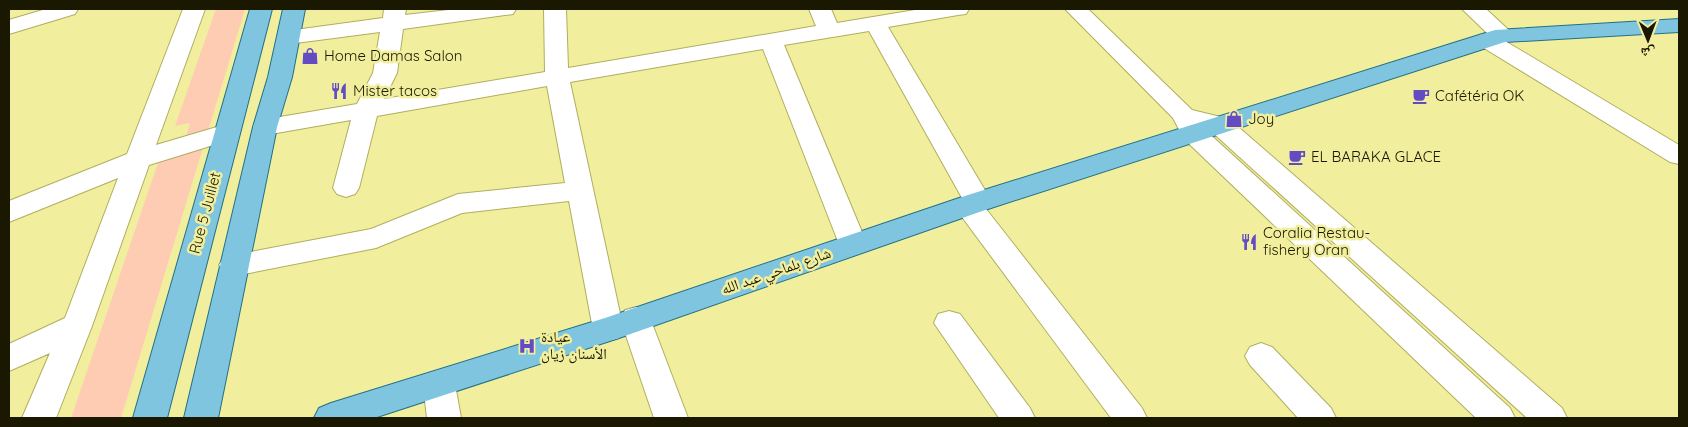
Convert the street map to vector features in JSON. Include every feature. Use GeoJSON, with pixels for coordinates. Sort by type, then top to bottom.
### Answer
{"type":"FeatureCollection","features":[{"type":"Feature","properties":{"kind":"main road","name":"Rue 5 Juillet"},"geometry":{"type":"LineString","coordinates":[[150,418],[261,9]]}},
{"type":"Feature","properties":{"kind":"main road"},"geometry":{"type":"LineString","coordinates":[[200,418],[265,127],[280,77],[294,9]]}},
{"type":"Feature","properties":{"kind":"main road"},"geometry":{"type":"LineString","coordinates":[[1220,125],[1495,37],[1679,25]]}},
{"type":"Feature","properties":{"kind":"main road","name":"شارع بلماحي عبد الله"},"geometry":{"type":"LineString","coordinates":[[331,418],[622,324],[974,204],[1188,124]]}},
{"type":"Feature","properties":{"kind":"street"},"geometry":{"type":"LineString","coordinates":[[9,27],[67,9]]}},
{"type":"Feature","properties":{"kind":"street"},"geometry":{"type":"LineString","coordinates":[[39,418],[77,326],[194,9]]}},
{"type":"Feature","properties":{"kind":"street"},"geometry":{"type":"LineString","coordinates":[[288,37],[394,16],[505,9]]}},
{"type":"Feature","properties":{"kind":"street"},"geometry":{"type":"LineString","coordinates":[[555,9],[557,77],[580,191],[622,324],[671,418]]}},
{"type":"Feature","properties":{"kind":"street"},"geometry":{"type":"LineString","coordinates":[[820,9],[830,30]]}},
{"type":"Feature","properties":{"kind":"street"},"geometry":{"type":"LineString","coordinates":[[265,127],[958,9]]}},
{"type":"Feature","properties":{"kind":"street"},"geometry":{"type":"LineString","coordinates":[[1076,9],[1188,124],[1498,418]]}},
{"type":"Feature","properties":{"kind":"street"},"geometry":{"type":"LineString","coordinates":[[1473,9],[1495,37],[1679,156]]}},
{"type":"Feature","properties":{"kind":"street"},"geometry":{"type":"LineString","coordinates":[[346,188],[366,110],[385,73],[394,16]]}},
{"type":"Feature","properties":{"kind":"street"},"geometry":{"type":"LineString","coordinates":[[875,23],[974,204],[1130,418]]}},
{"type":"Feature","properties":{"kind":"street"},"geometry":{"type":"LineString","coordinates":[[771,41],[853,244]]}},
{"type":"Feature","properties":{"kind":"street"},"geometry":{"type":"LineString","coordinates":[[1188,124],[1220,125],[1550,418]]}},
{"type":"Feature","properties":{"kind":"street"},"geometry":{"type":"LineString","coordinates":[[9,212],[138,160],[227,132]]}},
{"type":"Feature","properties":{"kind":"street"},"geometry":{"type":"LineString","coordinates":[[234,265],[376,238],[458,204],[580,191]]}},
{"type":"Feature","properties":{"kind":"street"},"geometry":{"type":"LineString","coordinates":[[949,323],[1018,418]]}},
{"type":"Feature","properties":{"kind":"street"},"geometry":{"type":"LineString","coordinates":[[9,358],[77,326]]}},
{"type":"Feature","properties":{"kind":"street"},"geometry":{"type":"LineString","coordinates":[[1261,356],[1319,418]]}},
{"type":"Feature","properties":{"kind":"street"},"geometry":{"type":"LineString","coordinates":[[439,384],[444,418]]}},
{"type":"Feature","properties":{"kind":"shaded area"},"geometry":{"type":"Polygon","coordinates":[[[216,9],[245,9],[121,418],[71,418],[160,157],[181,153],[190,123],[175,126],[216,9]]]}},
{"type":"Feature","properties":{"kind":"place","name":"Home Damas Salon"},"geometry":{"type":"Point","coordinates":[310,56]}},
{"type":"Feature","properties":{"kind":"place","name":"Mister tacos"},"geometry":{"type":"Point","coordinates":[339,91]}},
{"type":"Feature","properties":{"kind":"place","name":"Cafétéria OK"},"geometry":{"type":"Point","coordinates":[1421,96]}},
{"type":"Feature","properties":{"kind":"place","name":"Joy"},"geometry":{"type":"Point","coordinates":[1234,119]}},
{"type":"Feature","properties":{"kind":"place","name":"EL BARAKA GLACE"},"geometry":{"type":"Point","coordinates":[1297,157]}},
{"type":"Feature","properties":{"kind":"place","name":"Coralia Restau- fishery Oran"},"geometry":{"type":"Point","coordinates":[1249,242]}},
{"type":"Feature","properties":{"kind":"place","name":"عيادة الأسنان زيان"},"geometry":{"type":"Point","coordinates":[527,346]}}]}
